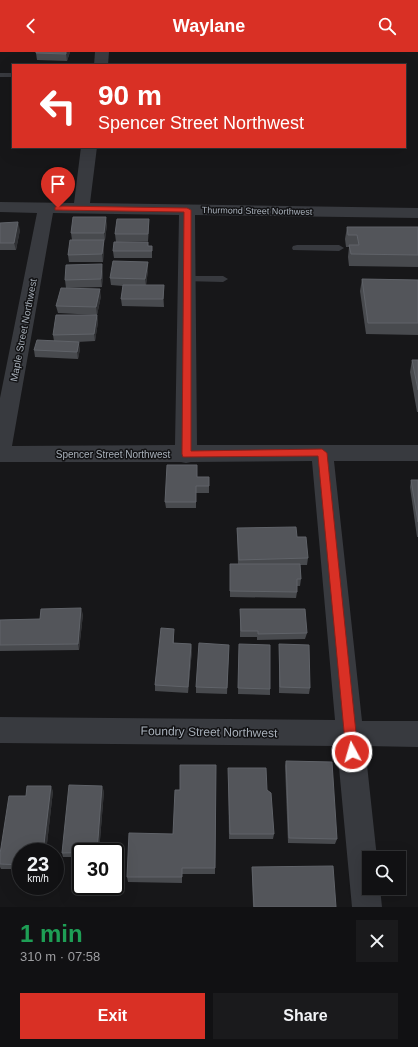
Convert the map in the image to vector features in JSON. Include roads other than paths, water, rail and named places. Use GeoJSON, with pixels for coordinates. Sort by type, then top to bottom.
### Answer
{"type":"FeatureCollection","features":[{"type":"Feature","properties":{"kind":"street"},"geometry":{"type":"LineString","coordinates":[[101,64],[102,52]]}},
{"type":"Feature","properties":{"kind":"street"},"geometry":{"type":"LineString","coordinates":[[81,208],[90,148]]}},
{"type":"Feature","properties":{"kind":"street","name":"Thurmond Street Northwest"},"geometry":{"type":"LineString","coordinates":[[0,207],[418,213]]}},
{"type":"Feature","properties":{"kind":"street","name":"Maple Street Northwest"},"geometry":{"type":"LineString","coordinates":[[0,453],[46,208]]}},
{"type":"Feature","properties":{"kind":"street"},"geometry":{"type":"LineString","coordinates":[[186,454],[187,210]]}},
{"type":"Feature","properties":{"kind":"street","name":"Spencer Street Northwest"},"geometry":{"type":"LineString","coordinates":[[0,453],[418,453]]}},
{"type":"Feature","properties":{"kind":"street"},"geometry":{"type":"LineString","coordinates":[[322,453],[367,907]]}},
{"type":"Feature","properties":{"kind":"street","name":"Foundry Street Northwest"},"geometry":{"type":"LineString","coordinates":[[0,730],[418,734]]}},
{"type":"Feature","properties":{"kind":"lane"},"geometry":{"type":"LineString","coordinates":[[0,75],[12,75]]}},
{"type":"Feature","properties":{"kind":"lane"},"geometry":{"type":"LineString","coordinates":[[297,248],[339,248]]}},
{"type":"Feature","properties":{"kind":"lane"},"geometry":{"type":"LineString","coordinates":[[187,279],[223,279]]}}]}
